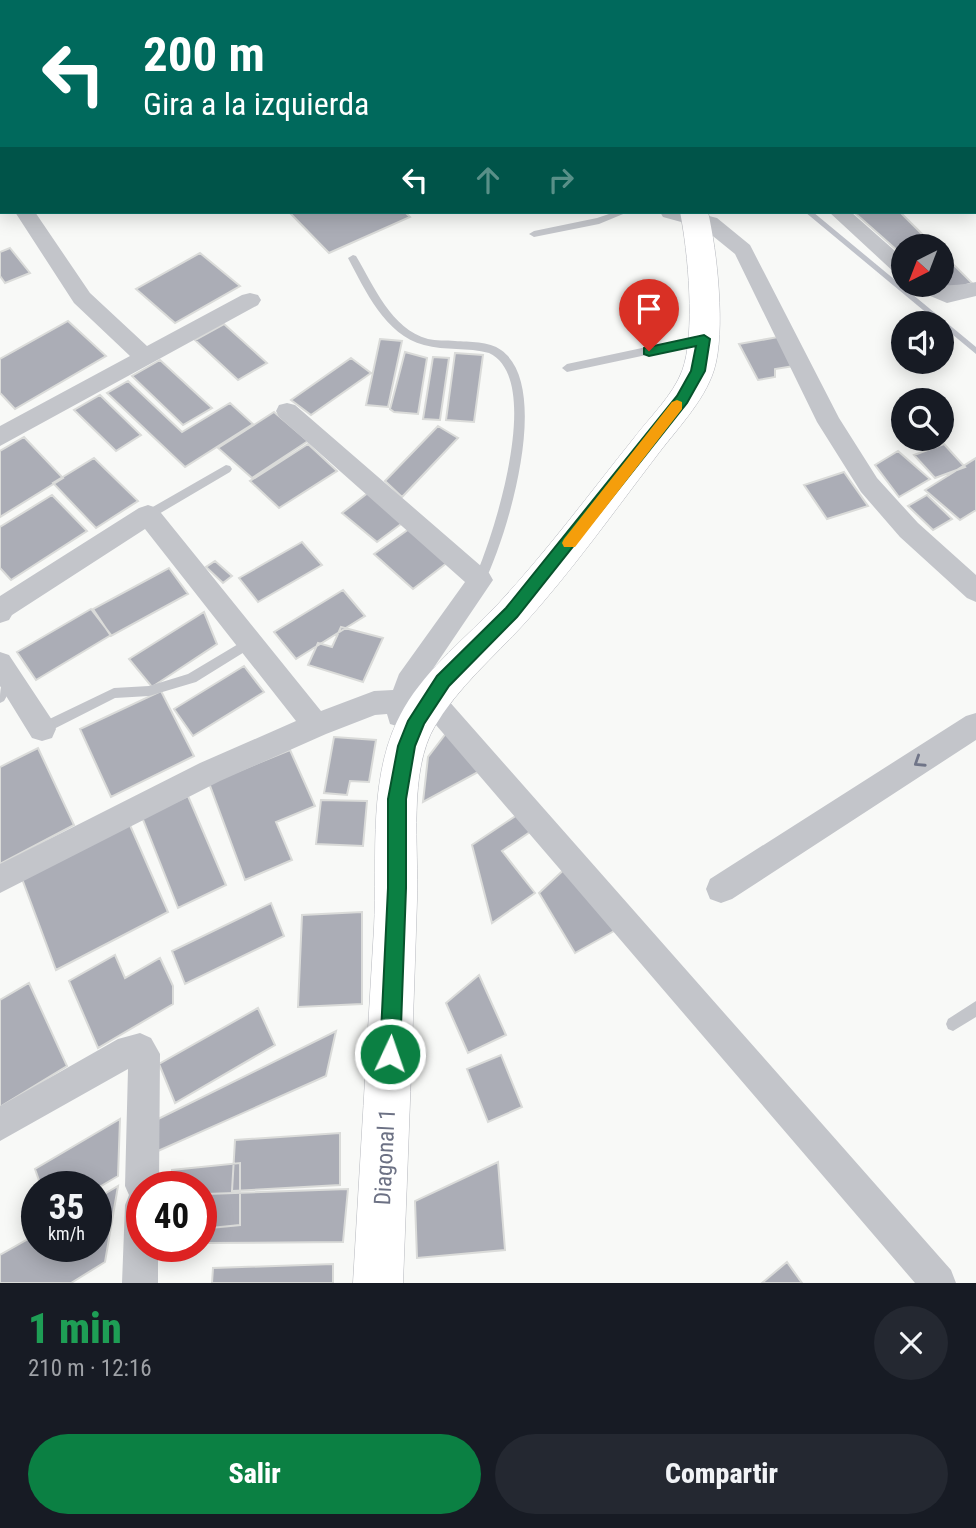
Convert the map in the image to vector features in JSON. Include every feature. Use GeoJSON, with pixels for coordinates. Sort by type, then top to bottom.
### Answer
{"type":"FeatureCollection","features":[{"type":"Feature","properties":{"kind":"street"},"geometry":{"type":"LineString","coordinates":[[26,214],[82,298],[144,356]]}},
{"type":"Feature","properties":{"kind":"street"},"geometry":{"type":"LineString","coordinates":[[686,214],[720,229],[750,259],[829,422],[869,485],[909,530],[976,591]]}},
{"type":"Feature","properties":{"kind":"street","name":"Diagonal 1"},"geometry":{"type":"LineString","coordinates":[[378,1283],[397,888],[397,799],[407,746],[417,721],[416,700],[512,613],[682,399],[698,371],[704,339],[699,239],[686,214]]}},
{"type":"Feature","properties":{"kind":"street"},"geometry":{"type":"LineString","coordinates":[[841,214],[891,258]]}},
{"type":"Feature","properties":{"kind":"street"},"geometry":{"type":"LineString","coordinates":[[954,294],[976,289]]}},
{"type":"Feature","properties":{"kind":"street"},"geometry":{"type":"LineString","coordinates":[[0,437],[250,300]]}},
{"type":"Feature","properties":{"kind":"street"},"geometry":{"type":"LineString","coordinates":[[287,411],[480,580],[408,682],[416,700],[938,1283]]}},
{"type":"Feature","properties":{"kind":"street"},"geometry":{"type":"LineString","coordinates":[[1,607],[148,515],[316,725]]}},
{"type":"Feature","properties":{"kind":"street"},"geometry":{"type":"LineString","coordinates":[[3,680],[41,729]]}},
{"type":"Feature","properties":{"kind":"street"},"geometry":{"type":"LineString","coordinates":[[0,879],[210,772],[316,725],[374,703],[416,700]]}},
{"type":"Feature","properties":{"kind":"street"},"geometry":{"type":"LineString","coordinates":[[721,889],[976,725]]}},
{"type":"Feature","properties":{"kind":"street"},"geometry":{"type":"LineString","coordinates":[[0,1124],[129,1050],[141,1049],[144,1054],[142,1171]]}},
{"type":"Feature","properties":{"kind":"street"},"geometry":{"type":"LineString","coordinates":[[140,1283],[141,1262]]}},
{"type":"Feature","properties":{"kind":"lane"},"geometry":{"type":"LineString","coordinates":[[534,234],[598,221],[617,214]]}},
{"type":"Feature","properties":{"kind":"lane"},"geometry":{"type":"LineString","coordinates":[[353,258],[379,308],[414,338],[425,342],[493,350],[508,363],[521,408],[518,446],[503,520],[491,558],[480,580]]}},
{"type":"Feature","properties":{"kind":"lane"},"geometry":{"type":"LineString","coordinates":[[567,368],[704,339]]}},
{"type":"Feature","properties":{"kind":"lane"},"geometry":{"type":"LineString","coordinates":[[148,515],[226,469]]}},
{"type":"Feature","properties":{"kind":"lane"},"geometry":{"type":"LineString","coordinates":[[41,729],[114,693],[149,691],[192,678],[250,642]]}},
{"type":"Feature","properties":{"kind":"lane"},"geometry":{"type":"LineString","coordinates":[[953,1024],[976,1008]]}},
{"type":"Feature","properties":{"kind":"building"},"geometry":{"type":"Polygon","coordinates":[[[291,214],[407,214],[410,217],[329,253],[291,214]]]}},
{"type":"Feature","properties":{"kind":"building"},"geometry":{"type":"Polygon","coordinates":[[[856,214],[902,214],[922,234],[891,234],[891,245],[856,214]]]}},
{"type":"Feature","properties":{"kind":"building"},"geometry":{"type":"Polygon","coordinates":[[[10,248],[30,273],[5,283],[0,276],[0,252],[10,248]]]}},
{"type":"Feature","properties":{"kind":"building"},"geometry":{"type":"Polygon","coordinates":[[[200,253],[240,286],[175,323],[136,289],[200,253]]]}},
{"type":"Feature","properties":{"kind":"building"},"geometry":{"type":"Polygon","coordinates":[[[954,265],[972,283],[954,289],[954,265]]]}},
{"type":"Feature","properties":{"kind":"building"},"geometry":{"type":"Polygon","coordinates":[[[68,321],[106,356],[15,409],[0,393],[0,359],[68,321]]]}},
{"type":"Feature","properties":{"kind":"building"},"geometry":{"type":"Polygon","coordinates":[[[224,324],[267,363],[238,380],[195,340],[224,324]]]}},
{"type":"Feature","properties":{"kind":"building"},"geometry":{"type":"Polygon","coordinates":[[[778,337],[794,366],[775,369],[775,377],[758,380],[739,344],[778,337]]]}},
{"type":"Feature","properties":{"kind":"building"},"geometry":{"type":"Polygon","coordinates":[[[380,339],[402,341],[388,407],[366,405],[380,339]]]}},
{"type":"Feature","properties":{"kind":"building"},"geometry":{"type":"Polygon","coordinates":[[[405,352],[427,358],[418,414],[394,412],[390,409],[405,352]]]}},
{"type":"Feature","properties":{"kind":"building"},"geometry":{"type":"Polygon","coordinates":[[[455,353],[483,355],[474,422],[446,420],[455,353]]]}},
{"type":"Feature","properties":{"kind":"building"},"geometry":{"type":"Polygon","coordinates":[[[433,357],[449,358],[440,420],[423,419],[433,357]]]}},
{"type":"Feature","properties":{"kind":"building"},"geometry":{"type":"Polygon","coordinates":[[[351,358],[371,373],[311,415],[291,400],[351,358]]]}},
{"type":"Feature","properties":{"kind":"building"},"geometry":{"type":"Polygon","coordinates":[[[160,360],[212,408],[183,425],[132,376],[160,360]]]}},
{"type":"Feature","properties":{"kind":"building"},"geometry":{"type":"Polygon","coordinates":[[[128,381],[182,432],[230,403],[253,424],[185,467],[107,393],[128,381]]]}},
{"type":"Feature","properties":{"kind":"building"},"geometry":{"type":"Polygon","coordinates":[[[100,395],[141,435],[116,451],[74,410],[100,395]]]}},
{"type":"Feature","properties":{"kind":"building"},"geometry":{"type":"Polygon","coordinates":[[[274,412],[308,441],[252,478],[218,448],[274,412]]]}},
{"type":"Feature","properties":{"kind":"building"},"geometry":{"type":"Polygon","coordinates":[[[438,426],[458,438],[402,497],[385,481],[438,426]]]}},
{"type":"Feature","properties":{"kind":"building"},"geometry":{"type":"Polygon","coordinates":[[[24,437],[63,478],[0,517],[0,451],[24,437]]]}},
{"type":"Feature","properties":{"kind":"building"},"geometry":{"type":"Polygon","coordinates":[[[308,444],[337,471],[279,508],[250,481],[308,444]]]}},
{"type":"Feature","properties":{"kind":"building"},"geometry":{"type":"Polygon","coordinates":[[[898,451],[930,479],[899,497],[875,465],[898,451]]]}},
{"type":"Feature","properties":{"kind":"building"},"geometry":{"type":"Polygon","coordinates":[[[925,451],[950,451],[965,467],[935,478],[914,455],[925,451]]]}},
{"type":"Feature","properties":{"kind":"building"},"geometry":{"type":"Polygon","coordinates":[[[94,458],[138,501],[96,528],[53,483],[94,458]]]}},
{"type":"Feature","properties":{"kind":"building"},"geometry":{"type":"Polygon","coordinates":[[[976,458],[976,510],[960,520],[925,490],[976,458]]]}},
{"type":"Feature","properties":{"kind":"building"},"geometry":{"type":"Polygon","coordinates":[[[844,472],[868,506],[827,519],[804,485],[844,472]]]}},
{"type":"Feature","properties":{"kind":"building"},"geometry":{"type":"Polygon","coordinates":[[[369,492],[405,521],[377,542],[342,513],[369,492]]]}},
{"type":"Feature","properties":{"kind":"building"},"geometry":{"type":"Polygon","coordinates":[[[52,495],[87,531],[11,580],[0,568],[0,527],[52,495]]]}},
{"type":"Feature","properties":{"kind":"building"},"geometry":{"type":"Polygon","coordinates":[[[927,495],[952,519],[933,530],[908,506],[927,495]]]}},
{"type":"Feature","properties":{"kind":"building"},"geometry":{"type":"Polygon","coordinates":[[[409,529],[448,562],[413,589],[374,554],[409,529]]]}},
{"type":"Feature","properties":{"kind":"building"},"geometry":{"type":"Polygon","coordinates":[[[302,542],[322,565],[258,602],[239,578],[302,542]]]}},
{"type":"Feature","properties":{"kind":"building"},"geometry":{"type":"Polygon","coordinates":[[[215,561],[232,576],[223,583],[206,567],[215,561]]]}},
{"type":"Feature","properties":{"kind":"building"},"geometry":{"type":"Polygon","coordinates":[[[169,568],[188,594],[111,636],[93,609],[169,568]]]}},
{"type":"Feature","properties":{"kind":"building"},"geometry":{"type":"Polygon","coordinates":[[[343,590],[365,616],[296,659],[274,632],[343,590]]]}},
{"type":"Feature","properties":{"kind":"building"},"geometry":{"type":"Polygon","coordinates":[[[91,609],[111,635],[36,680],[17,652],[91,609]]]}},
{"type":"Feature","properties":{"kind":"building"},"geometry":{"type":"Polygon","coordinates":[[[204,612],[217,644],[152,687],[129,659],[204,612]]]}},
{"type":"Feature","properties":{"kind":"building"},"geometry":{"type":"Polygon","coordinates":[[[341,627],[383,638],[363,682],[308,665],[318,643],[332,647],[341,627]]]}},
{"type":"Feature","properties":{"kind":"building"},"geometry":{"type":"Polygon","coordinates":[[[244,666],[264,692],[193,736],[174,709],[244,666]]]}},
{"type":"Feature","properties":{"kind":"building"},"geometry":{"type":"Polygon","coordinates":[[[161,691],[194,756],[111,797],[80,729],[161,691]]]}},
{"type":"Feature","properties":{"kind":"building"},"geometry":{"type":"Polygon","coordinates":[[[447,732],[480,771],[423,802],[428,757],[447,732]]]}},
{"type":"Feature","properties":{"kind":"building"},"geometry":{"type":"Polygon","coordinates":[[[334,737],[376,740],[369,782],[350,781],[347,795],[324,793],[334,737]]]}},
{"type":"Feature","properties":{"kind":"building"},"geometry":{"type":"Polygon","coordinates":[[[38,748],[74,825],[0,864],[0,767],[38,748]]]}},
{"type":"Feature","properties":{"kind":"building"},"geometry":{"type":"Polygon","coordinates":[[[290,750],[315,806],[276,822],[292,860],[245,880],[209,783],[290,750]]]}},
{"type":"Feature","properties":{"kind":"building"},"geometry":{"type":"Polygon","coordinates":[[[188,796],[226,885],[178,908],[142,817],[188,796]]]}},
{"type":"Feature","properties":{"kind":"building"},"geometry":{"type":"Polygon","coordinates":[[[321,800],[367,801],[363,846],[316,844],[321,800]]]}},
{"type":"Feature","properties":{"kind":"building"},"geometry":{"type":"Polygon","coordinates":[[[517,815],[530,832],[502,851],[535,893],[492,923],[472,845],[517,815]]]}},
{"type":"Feature","properties":{"kind":"building"},"geometry":{"type":"Polygon","coordinates":[[[129,823],[168,912],[56,970],[21,876],[129,823]]]}},
{"type":"Feature","properties":{"kind":"building"},"geometry":{"type":"Polygon","coordinates":[[[571,863],[614,931],[575,953],[539,893],[571,863]]]}},
{"type":"Feature","properties":{"kind":"building"},"geometry":{"type":"Polygon","coordinates":[[[271,903],[284,936],[185,984],[172,951],[271,903]]]}},
{"type":"Feature","properties":{"kind":"building"},"geometry":{"type":"Polygon","coordinates":[[[362,912],[362,1004],[298,1007],[302,915],[362,912]]]}},
{"type":"Feature","properties":{"kind":"building"},"geometry":{"type":"Polygon","coordinates":[[[115,955],[125,978],[160,958],[173,986],[173,1004],[98,1048],[69,981],[115,955]]]}},
{"type":"Feature","properties":{"kind":"building"},"geometry":{"type":"Polygon","coordinates":[[[479,975],[506,1035],[468,1053],[446,1003],[479,975]]]}},
{"type":"Feature","properties":{"kind":"building"},"geometry":{"type":"Polygon","coordinates":[[[29,983],[67,1066],[0,1107],[0,1000],[29,983]]]}},
{"type":"Feature","properties":{"kind":"building"},"geometry":{"type":"Polygon","coordinates":[[[258,1008],[275,1045],[175,1103],[159,1064],[258,1008]]]}},
{"type":"Feature","properties":{"kind":"building"},"geometry":{"type":"Polygon","coordinates":[[[336,1031],[326,1076],[149,1155],[154,1121],[336,1031]]]}},
{"type":"Feature","properties":{"kind":"building"},"geometry":{"type":"Polygon","coordinates":[[[501,1055],[522,1107],[488,1122],[467,1069],[501,1055]]]}},
{"type":"Feature","properties":{"kind":"building"},"geometry":{"type":"Polygon","coordinates":[[[120,1119],[118,1176],[112,1180],[112,1171],[35,1169],[120,1119]]]}},
{"type":"Feature","properties":{"kind":"building"},"geometry":{"type":"Polygon","coordinates":[[[340,1133],[340,1185],[232,1191],[235,1140],[340,1133]]]}},
{"type":"Feature","properties":{"kind":"building"},"geometry":{"type":"Polygon","coordinates":[[[498,1162],[505,1250],[417,1258],[415,1201],[498,1162]]]}},
{"type":"Feature","properties":{"kind":"building"},"geometry":{"type":"Polygon","coordinates":[[[240,1163],[240,1225],[217,1227],[217,1171],[172,1170],[240,1163]]]}},
{"type":"Feature","properties":{"kind":"building"},"geometry":{"type":"Polygon","coordinates":[[[118,1186],[112,1221],[112,1190],[118,1186]]]}},
{"type":"Feature","properties":{"kind":"building"},"geometry":{"type":"Polygon","coordinates":[[[348,1189],[343,1242],[217,1243],[217,1194],[348,1189]]]}},
{"type":"Feature","properties":{"kind":"building"},"geometry":{"type":"Polygon","coordinates":[[[21,1243],[21,1262],[105,1262],[71,1283],[0,1283],[0,1255],[21,1243]]]}},
{"type":"Feature","properties":{"kind":"building"},"geometry":{"type":"Polygon","coordinates":[[[787,1262],[802,1283],[762,1283],[787,1262]]]}},
{"type":"Feature","properties":{"kind":"building"},"geometry":{"type":"Polygon","coordinates":[[[333,1264],[333,1283],[212,1283],[213,1268],[333,1264]]]}},
{"type":"Feature","properties":{"kind":"waterway"},"geometry":{"type":"LineString","coordinates":[[811,214],[976,351]]}},
{"type":"Feature","properties":{"kind":"slow traffic"},"geometry":{"type":"LineString","coordinates":[[569,543],[677,406]]}},
{"type":"Feature","properties":{"kind":"route"},"geometry":{"type":"LineString","coordinates":[[390,1054],[397,888],[397,799],[407,746],[417,721],[443,681],[512,613],[682,399],[698,371],[703,356],[704,339],[649,351]]}}]}
